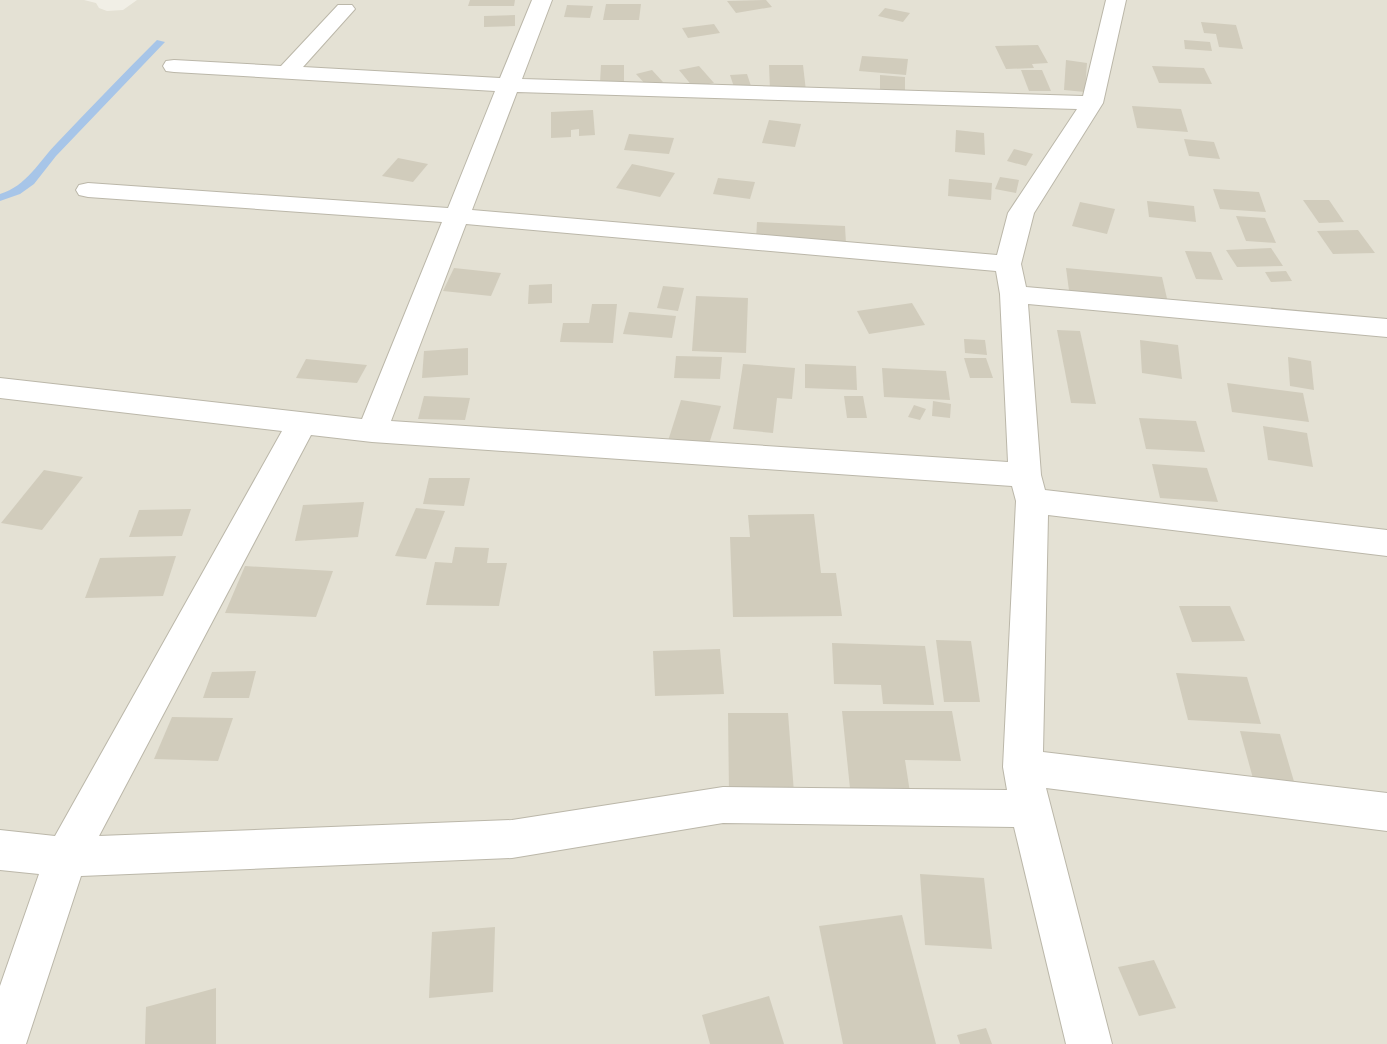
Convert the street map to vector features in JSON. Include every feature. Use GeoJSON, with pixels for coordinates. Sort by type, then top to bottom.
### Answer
{"type":"FeatureCollection","features":[{"type":"Feature","properties":{"kind":"street"},"geometry":{"type":"LineString","coordinates":[[372,430],[542,0]]}},
{"type":"Feature","properties":{"kind":"street"},"geometry":{"type":"LineString","coordinates":[[1089,1044],[1030,809],[1023,767],[1028,488],[1011,279],[1021,213],[1092,103],[1116,0]]}},
{"type":"Feature","properties":{"kind":"street"},"geometry":{"type":"LineString","coordinates":[[287,72],[345,9]]}},
{"type":"Feature","properties":{"kind":"street"},"geometry":{"type":"LineString","coordinates":[[174,66],[508,85],[1092,103]]}},
{"type":"Feature","properties":{"kind":"street"},"geometry":{"type":"LineString","coordinates":[[88,190],[457,216],[1011,279],[1387,328]]}},
{"type":"Feature","properties":{"kind":"street"},"geometry":{"type":"LineString","coordinates":[[0,388],[372,430],[1028,488],[1387,543]]}},
{"type":"Feature","properties":{"kind":"street"},"geometry":{"type":"LineString","coordinates":[[3,1044],[66,857],[302,423]]}},
{"type":"Feature","properties":{"kind":"street"},"geometry":{"type":"LineString","coordinates":[[1023,767],[1387,812]]}},
{"type":"Feature","properties":{"kind":"street"},"geometry":{"type":"LineString","coordinates":[[0,850],[66,857],[512,838],[723,805],[1030,809]]}},
{"type":"Feature","properties":{"kind":"shaded area"},"geometry":{"type":"Polygon","coordinates":[[[0,0],[84,0],[96,3],[99,8],[107,11],[123,10],[137,0],[1387,0],[1387,1044],[0,1044],[0,0]]]}},
{"type":"Feature","properties":{"kind":"building"},"geometry":{"type":"Polygon","coordinates":[[[470,0],[515,0],[514,6],[468,6],[470,0]]]}},
{"type":"Feature","properties":{"kind":"building"},"geometry":{"type":"Polygon","coordinates":[[[766,0],[772,7],[736,13],[727,1],[766,0]]]}},
{"type":"Feature","properties":{"kind":"building"},"geometry":{"type":"Polygon","coordinates":[[[606,4],[641,4],[639,20],[603,20],[606,4]]]}},
{"type":"Feature","properties":{"kind":"building"},"geometry":{"type":"Polygon","coordinates":[[[567,5],[593,6],[590,18],[564,17],[567,5]]]}},
{"type":"Feature","properties":{"kind":"building"},"geometry":{"type":"Polygon","coordinates":[[[885,8],[910,13],[903,22],[878,16],[885,8]]]}},
{"type":"Feature","properties":{"kind":"building"},"geometry":{"type":"Polygon","coordinates":[[[515,15],[515,26],[484,27],[484,16],[515,15]]]}},
{"type":"Feature","properties":{"kind":"building"},"geometry":{"type":"Polygon","coordinates":[[[1201,22],[1236,25],[1243,49],[1219,47],[1216,34],[1204,33],[1201,22]]]}},
{"type":"Feature","properties":{"kind":"building"},"geometry":{"type":"Polygon","coordinates":[[[714,24],[720,33],[688,38],[682,28],[714,24]]]}},
{"type":"Feature","properties":{"kind":"building"},"geometry":{"type":"Polygon","coordinates":[[[1184,40],[1210,42],[1212,51],[1185,49],[1184,40]]]}},
{"type":"Feature","properties":{"kind":"building"},"geometry":{"type":"Polygon","coordinates":[[[1038,45],[1048,63],[1032,64],[1034,68],[1006,69],[995,46],[1038,45]]]}},
{"type":"Feature","properties":{"kind":"building"},"geometry":{"type":"Polygon","coordinates":[[[862,56],[908,59],[906,75],[859,71],[862,56]]]}},
{"type":"Feature","properties":{"kind":"building"},"geometry":{"type":"Polygon","coordinates":[[[1066,60],[1087,63],[1085,92],[1064,90],[1066,60]]]}},
{"type":"Feature","properties":{"kind":"building"},"geometry":{"type":"Polygon","coordinates":[[[601,65],[624,65],[624,82],[600,83],[601,65]]]}},
{"type":"Feature","properties":{"kind":"building"},"geometry":{"type":"Polygon","coordinates":[[[769,65],[803,65],[806,91],[770,90],[769,65]]]}},
{"type":"Feature","properties":{"kind":"building"},"geometry":{"type":"Polygon","coordinates":[[[699,66],[714,83],[693,87],[679,70],[699,66]]]}},
{"type":"Feature","properties":{"kind":"building"},"geometry":{"type":"Polygon","coordinates":[[[1152,66],[1204,68],[1212,84],[1159,83],[1152,66]]]}},
{"type":"Feature","properties":{"kind":"building"},"geometry":{"type":"Polygon","coordinates":[[[652,70],[663,82],[647,86],[636,74],[652,70]]]}},
{"type":"Feature","properties":{"kind":"building"},"geometry":{"type":"Polygon","coordinates":[[[1021,70],[1042,70],[1051,91],[1029,91],[1021,70]]]}},
{"type":"Feature","properties":{"kind":"building"},"geometry":{"type":"Polygon","coordinates":[[[747,74],[751,86],[734,87],[730,75],[747,74]]]}},
{"type":"Feature","properties":{"kind":"building"},"geometry":{"type":"Polygon","coordinates":[[[880,75],[905,77],[905,95],[880,93],[880,75]]]}},
{"type":"Feature","properties":{"kind":"building"},"geometry":{"type":"Polygon","coordinates":[[[1132,106],[1181,109],[1188,132],[1137,128],[1132,106]]]}},
{"type":"Feature","properties":{"kind":"building"},"geometry":{"type":"Polygon","coordinates":[[[593,110],[595,135],[579,136],[579,129],[571,130],[571,137],[551,138],[551,112],[593,110]]]}},
{"type":"Feature","properties":{"kind":"building"},"geometry":{"type":"Polygon","coordinates":[[[769,120],[801,124],[795,147],[762,143],[769,120]]]}},
{"type":"Feature","properties":{"kind":"building"},"geometry":{"type":"Polygon","coordinates":[[[956,130],[984,133],[985,155],[955,152],[956,130]]]}},
{"type":"Feature","properties":{"kind":"building"},"geometry":{"type":"Polygon","coordinates":[[[629,134],[674,138],[669,154],[624,150],[629,134]]]}},
{"type":"Feature","properties":{"kind":"building"},"geometry":{"type":"Polygon","coordinates":[[[1184,139],[1214,142],[1220,159],[1189,156],[1184,139]]]}},
{"type":"Feature","properties":{"kind":"building"},"geometry":{"type":"Polygon","coordinates":[[[1014,149],[1033,154],[1026,166],[1007,161],[1014,149]]]}},
{"type":"Feature","properties":{"kind":"building"},"geometry":{"type":"Polygon","coordinates":[[[398,158],[428,164],[413,182],[382,176],[398,158]]]}},
{"type":"Feature","properties":{"kind":"building"},"geometry":{"type":"Polygon","coordinates":[[[632,164],[675,173],[660,197],[616,188],[632,164]]]}},
{"type":"Feature","properties":{"kind":"building"},"geometry":{"type":"Polygon","coordinates":[[[1000,177],[1019,180],[1016,193],[995,189],[1000,177]]]}},
{"type":"Feature","properties":{"kind":"building"},"geometry":{"type":"Polygon","coordinates":[[[718,178],[755,182],[750,199],[713,194],[718,178]]]}},
{"type":"Feature","properties":{"kind":"building"},"geometry":{"type":"Polygon","coordinates":[[[949,179],[992,183],[991,200],[948,196],[949,179]]]}},
{"type":"Feature","properties":{"kind":"building"},"geometry":{"type":"Polygon","coordinates":[[[1213,189],[1259,192],[1266,212],[1220,209],[1213,189]]]}},
{"type":"Feature","properties":{"kind":"building"},"geometry":{"type":"Polygon","coordinates":[[[1303,200],[1329,200],[1344,222],[1319,223],[1303,200]]]}},
{"type":"Feature","properties":{"kind":"building"},"geometry":{"type":"Polygon","coordinates":[[[1147,201],[1194,206],[1196,222],[1149,217],[1147,201]]]}},
{"type":"Feature","properties":{"kind":"building"},"geometry":{"type":"Polygon","coordinates":[[[1080,202],[1115,209],[1107,234],[1072,226],[1080,202]]]}},
{"type":"Feature","properties":{"kind":"building"},"geometry":{"type":"Polygon","coordinates":[[[1236,216],[1265,218],[1276,243],[1246,241],[1236,216]]]}},
{"type":"Feature","properties":{"kind":"building"},"geometry":{"type":"Polygon","coordinates":[[[757,222],[845,226],[846,244],[756,240],[757,222]]]}},
{"type":"Feature","properties":{"kind":"building"},"geometry":{"type":"Polygon","coordinates":[[[1358,230],[1375,253],[1333,254],[1317,231],[1358,230]]]}},
{"type":"Feature","properties":{"kind":"building"},"geometry":{"type":"Polygon","coordinates":[[[1271,248],[1283,266],[1237,267],[1226,250],[1271,248]]]}},
{"type":"Feature","properties":{"kind":"building"},"geometry":{"type":"Polygon","coordinates":[[[1185,251],[1211,252],[1223,280],[1196,279],[1185,251]]]}},
{"type":"Feature","properties":{"kind":"building"},"geometry":{"type":"Polygon","coordinates":[[[454,268],[501,273],[491,296],[443,291],[454,268]]]}},
{"type":"Feature","properties":{"kind":"building"},"geometry":{"type":"Polygon","coordinates":[[[1066,268],[1162,277],[1169,307],[1070,298],[1066,268]]]}},
{"type":"Feature","properties":{"kind":"building"},"geometry":{"type":"Polygon","coordinates":[[[1286,271],[1292,281],[1271,282],[1265,272],[1286,271]]]}},
{"type":"Feature","properties":{"kind":"building"},"geometry":{"type":"Polygon","coordinates":[[[552,284],[552,303],[528,304],[529,285],[552,284]]]}},
{"type":"Feature","properties":{"kind":"building"},"geometry":{"type":"Polygon","coordinates":[[[663,286],[684,288],[678,311],[657,308],[663,286]]]}},
{"type":"Feature","properties":{"kind":"building"},"geometry":{"type":"Polygon","coordinates":[[[696,296],[748,298],[746,353],[692,351],[696,296]]]}},
{"type":"Feature","properties":{"kind":"building"},"geometry":{"type":"Polygon","coordinates":[[[912,303],[925,325],[869,334],[857,311],[912,303]]]}},
{"type":"Feature","properties":{"kind":"building"},"geometry":{"type":"Polygon","coordinates":[[[592,304],[617,304],[613,343],[560,342],[563,323],[589,323],[592,304]]]}},
{"type":"Feature","properties":{"kind":"building"},"geometry":{"type":"Polygon","coordinates":[[[629,312],[676,316],[672,338],[623,334],[629,312]]]}},
{"type":"Feature","properties":{"kind":"building"},"geometry":{"type":"Polygon","coordinates":[[[1057,330],[1080,331],[1096,404],[1071,403],[1057,330]]]}},
{"type":"Feature","properties":{"kind":"building"},"geometry":{"type":"Polygon","coordinates":[[[964,339],[985,340],[987,355],[965,353],[964,339]]]}},
{"type":"Feature","properties":{"kind":"building"},"geometry":{"type":"Polygon","coordinates":[[[1140,340],[1178,345],[1182,379],[1142,373],[1140,340]]]}},
{"type":"Feature","properties":{"kind":"building"},"geometry":{"type":"Polygon","coordinates":[[[468,348],[468,375],[422,378],[424,351],[468,348]]]}},
{"type":"Feature","properties":{"kind":"building"},"geometry":{"type":"Polygon","coordinates":[[[676,356],[722,357],[720,379],[674,378],[676,356]]]}},
{"type":"Feature","properties":{"kind":"building"},"geometry":{"type":"Polygon","coordinates":[[[1288,357],[1311,361],[1314,390],[1290,386],[1288,357]]]}},
{"type":"Feature","properties":{"kind":"building"},"geometry":{"type":"Polygon","coordinates":[[[964,358],[986,358],[993,378],[970,378],[964,358]]]}},
{"type":"Feature","properties":{"kind":"building"},"geometry":{"type":"Polygon","coordinates":[[[306,359],[367,365],[357,383],[296,378],[306,359]]]}},
{"type":"Feature","properties":{"kind":"building"},"geometry":{"type":"Polygon","coordinates":[[[743,364],[795,368],[792,399],[777,398],[773,433],[733,429],[743,364]]]}},
{"type":"Feature","properties":{"kind":"building"},"geometry":{"type":"Polygon","coordinates":[[[805,364],[856,366],[857,390],[805,388],[805,364]]]}},
{"type":"Feature","properties":{"kind":"building"},"geometry":{"type":"Polygon","coordinates":[[[882,368],[946,371],[950,400],[884,397],[882,368]]]}},
{"type":"Feature","properties":{"kind":"building"},"geometry":{"type":"Polygon","coordinates":[[[1227,383],[1303,393],[1309,422],[1232,412],[1227,383]]]}},
{"type":"Feature","properties":{"kind":"building"},"geometry":{"type":"Polygon","coordinates":[[[424,396],[470,398],[465,420],[418,419],[424,396]]]}},
{"type":"Feature","properties":{"kind":"building"},"geometry":{"type":"Polygon","coordinates":[[[844,396],[863,396],[867,418],[847,418],[844,396]]]}},
{"type":"Feature","properties":{"kind":"building"},"geometry":{"type":"Polygon","coordinates":[[[681,400],[721,406],[708,447],[668,441],[681,400]]]}},
{"type":"Feature","properties":{"kind":"building"},"geometry":{"type":"Polygon","coordinates":[[[933,401],[951,404],[950,418],[932,416],[933,401]]]}},
{"type":"Feature","properties":{"kind":"building"},"geometry":{"type":"Polygon","coordinates":[[[914,405],[926,409],[920,420],[908,417],[914,405]]]}},
{"type":"Feature","properties":{"kind":"building"},"geometry":{"type":"Polygon","coordinates":[[[1139,418],[1196,421],[1205,452],[1146,449],[1139,418]]]}},
{"type":"Feature","properties":{"kind":"building"},"geometry":{"type":"Polygon","coordinates":[[[1263,426],[1307,433],[1313,467],[1268,460],[1263,426]]]}},
{"type":"Feature","properties":{"kind":"building"},"geometry":{"type":"Polygon","coordinates":[[[1152,464],[1207,468],[1218,502],[1160,498],[1152,464]]]}},
{"type":"Feature","properties":{"kind":"building"},"geometry":{"type":"Polygon","coordinates":[[[44,470],[83,477],[42,530],[1,523],[44,470]]]}},
{"type":"Feature","properties":{"kind":"building"},"geometry":{"type":"Polygon","coordinates":[[[429,478],[470,478],[464,506],[423,504],[429,478]]]}},
{"type":"Feature","properties":{"kind":"building"},"geometry":{"type":"Polygon","coordinates":[[[364,502],[358,537],[295,541],[303,505],[364,502]]]}},
{"type":"Feature","properties":{"kind":"building"},"geometry":{"type":"Polygon","coordinates":[[[416,508],[445,511],[426,559],[395,556],[416,508]]]}},
{"type":"Feature","properties":{"kind":"building"},"geometry":{"type":"Polygon","coordinates":[[[191,509],[182,536],[129,537],[139,510],[191,509]]]}},
{"type":"Feature","properties":{"kind":"building"},"geometry":{"type":"Polygon","coordinates":[[[814,514],[821,573],[836,573],[842,616],[733,617],[730,537],[750,537],[748,515],[814,514]]]}},
{"type":"Feature","properties":{"kind":"building"},"geometry":{"type":"Polygon","coordinates":[[[455,547],[489,548],[487,563],[507,563],[499,606],[426,605],[435,562],[452,563],[455,547]]]}},
{"type":"Feature","properties":{"kind":"building"},"geometry":{"type":"Polygon","coordinates":[[[176,556],[163,596],[85,598],[100,558],[176,556]]]}},
{"type":"Feature","properties":{"kind":"building"},"geometry":{"type":"Polygon","coordinates":[[[245,566],[333,571],[316,617],[225,613],[245,566]]]}},
{"type":"Feature","properties":{"kind":"building"},"geometry":{"type":"Polygon","coordinates":[[[1179,606],[1230,606],[1245,641],[1192,642],[1179,606]]]}},
{"type":"Feature","properties":{"kind":"building"},"geometry":{"type":"Polygon","coordinates":[[[936,640],[971,641],[980,702],[944,702],[936,640]]]}},
{"type":"Feature","properties":{"kind":"building"},"geometry":{"type":"Polygon","coordinates":[[[832,643],[925,646],[934,705],[883,704],[881,685],[834,684],[832,643]]]}},
{"type":"Feature","properties":{"kind":"building"},"geometry":{"type":"Polygon","coordinates":[[[720,649],[724,694],[655,696],[653,651],[720,649]]]}},
{"type":"Feature","properties":{"kind":"building"},"geometry":{"type":"Polygon","coordinates":[[[256,671],[249,698],[203,698],[212,672],[256,671]]]}},
{"type":"Feature","properties":{"kind":"building"},"geometry":{"type":"Polygon","coordinates":[[[1176,673],[1247,677],[1261,724],[1188,720],[1176,673]]]}},
{"type":"Feature","properties":{"kind":"building"},"geometry":{"type":"Polygon","coordinates":[[[842,711],[952,711],[961,761],[905,760],[911,799],[851,798],[842,711]]]}},
{"type":"Feature","properties":{"kind":"building"},"geometry":{"type":"Polygon","coordinates":[[[728,713],[788,713],[794,793],[729,793],[728,713]]]}},
{"type":"Feature","properties":{"kind":"building"},"geometry":{"type":"Polygon","coordinates":[[[172,717],[233,718],[218,761],[154,759],[172,717]]]}},
{"type":"Feature","properties":{"kind":"building"},"geometry":{"type":"Polygon","coordinates":[[[1240,731],[1280,734],[1298,795],[1257,793],[1240,731]]]}},
{"type":"Feature","properties":{"kind":"building"},"geometry":{"type":"Polygon","coordinates":[[[920,874],[984,878],[992,949],[925,945],[920,874]]]}},
{"type":"Feature","properties":{"kind":"building"},"geometry":{"type":"Polygon","coordinates":[[[902,915],[936,1044],[843,1044],[819,926],[902,915]]]}},
{"type":"Feature","properties":{"kind":"building"},"geometry":{"type":"Polygon","coordinates":[[[495,927],[493,992],[429,998],[432,932],[495,927]]]}},
{"type":"Feature","properties":{"kind":"building"},"geometry":{"type":"Polygon","coordinates":[[[1154,960],[1176,1008],[1139,1016],[1118,967],[1154,960]]]}},
{"type":"Feature","properties":{"kind":"building"},"geometry":{"type":"Polygon","coordinates":[[[216,988],[216,1044],[145,1044],[146,1007],[216,988]]]}},
{"type":"Feature","properties":{"kind":"building"},"geometry":{"type":"Polygon","coordinates":[[[769,996],[784,1044],[710,1044],[702,1015],[769,996]]]}},
{"type":"Feature","properties":{"kind":"building"},"geometry":{"type":"Polygon","coordinates":[[[986,1028],[992,1044],[960,1044],[957,1035],[986,1028]]]}},
{"type":"Feature","properties":{"kind":"waterway"},"geometry":{"type":"LineString","coordinates":[[0,198],[16,192],[30,181],[52,154],[160,42]]}}]}
